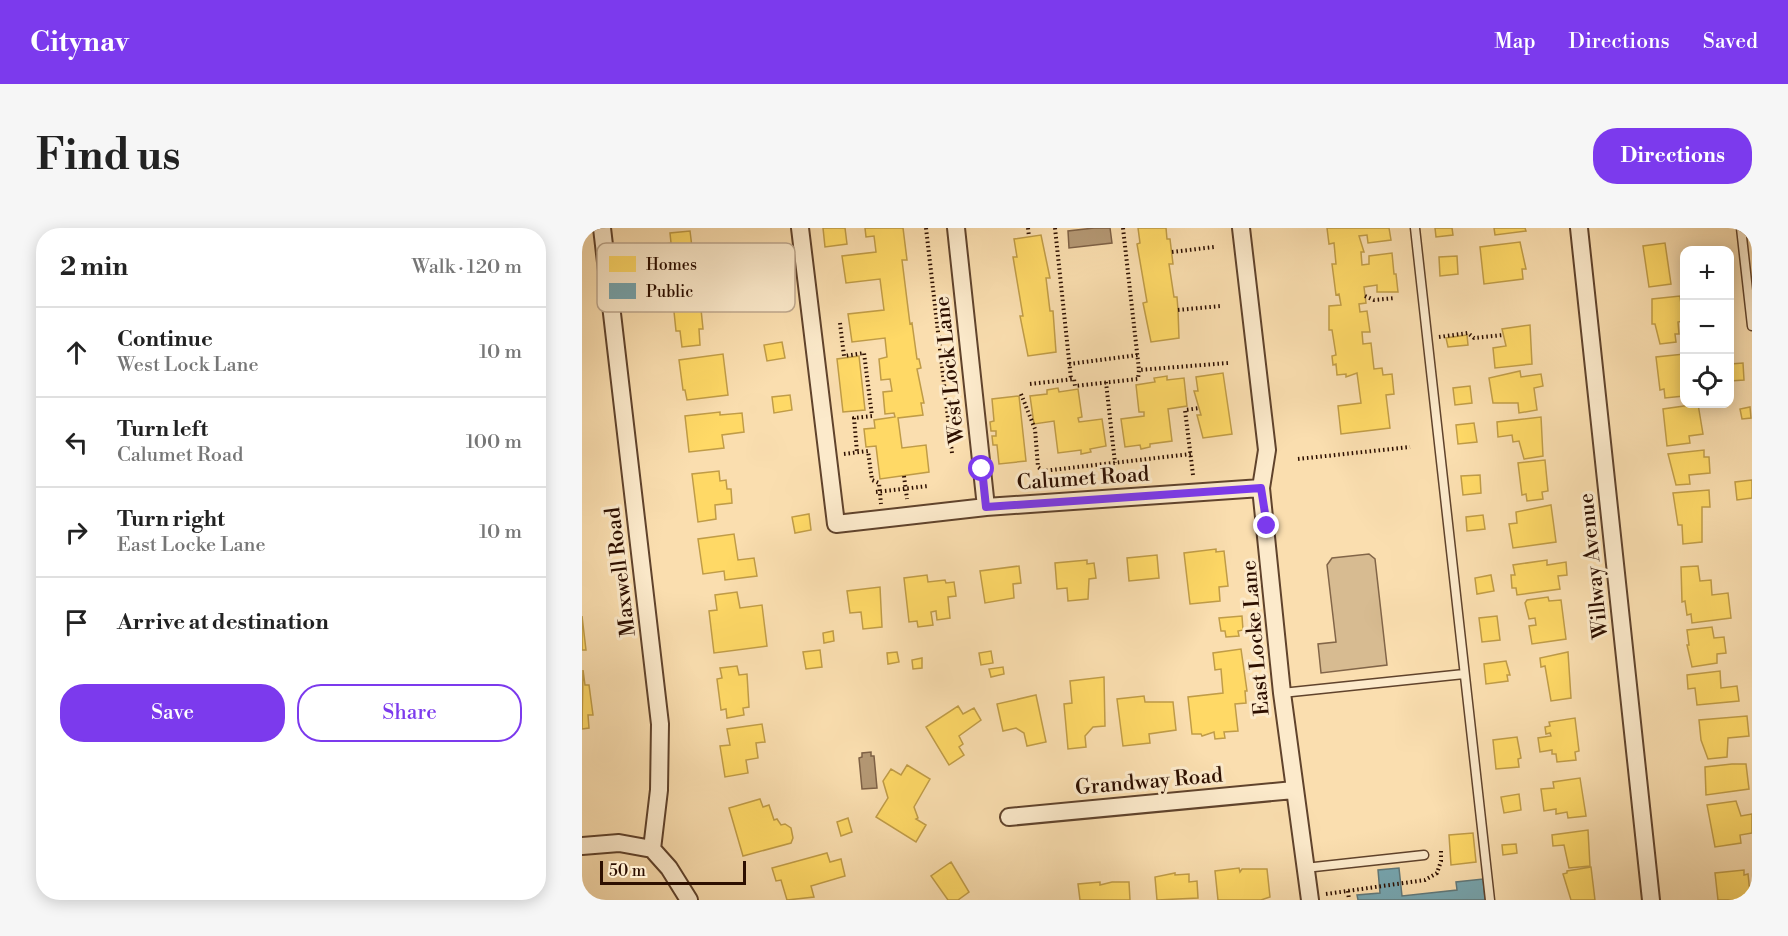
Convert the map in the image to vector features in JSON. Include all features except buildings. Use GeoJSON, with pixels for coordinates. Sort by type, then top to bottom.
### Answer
{"type":"FeatureCollection","features":[{"type":"Feature","properties":{"kind":"street","name":"Maxwell Road"},"geometry":{"type":"LineString","coordinates":[[602,228],[604,243]]}},
{"type":"Feature","properties":{"kind":"street","name":"Calumet Road"},"geometry":{"type":"LineString","coordinates":[[800,228],[836,524],[986,507],[1261,488]]}},
{"type":"Feature","properties":{"kind":"street","name":"West Lock Lane"},"geometry":{"type":"LineString","coordinates":[[956,228],[986,507]]}},
{"type":"Feature","properties":{"kind":"street","name":"East Locke Lane"},"geometry":{"type":"LineString","coordinates":[[1241,228],[1267,450],[1261,488],[1282,693],[1310,900]]}},
{"type":"Feature","properties":{"kind":"street","name":"Willway Avenue"},"geometry":{"type":"LineString","coordinates":[[1579,228],[1651,900]]}},
{"type":"Feature","properties":{"kind":"street","name":"Maxwell Road"},"geometry":{"type":"LineString","coordinates":[[612,312],[660,724],[659,790],[652,849]]}},
{"type":"Feature","properties":{"kind":"street","name":"Grandway Road"},"geometry":{"type":"LineString","coordinates":[[1009,817],[1294,790]]}},
{"type":"Feature","properties":{"kind":"street"},"geometry":{"type":"LineString","coordinates":[[582,846],[619,843],[652,849],[669,868],[688,900]]}},
{"type":"Feature","properties":{"kind":"lane"},"geometry":{"type":"LineString","coordinates":[[1415,228],[1490,900]]}},
{"type":"Feature","properties":{"kind":"lane"},"geometry":{"type":"LineString","coordinates":[[1741,228],[1752,326]]}},
{"type":"Feature","properties":{"kind":"lane"},"geometry":{"type":"LineString","coordinates":[[1282,693],[1464,674]]}},
{"type":"Feature","properties":{"kind":"lane"},"geometry":{"type":"LineString","coordinates":[[1305,868],[1424,855]]}},
{"type":"Feature","properties":{"kind":"path"},"geometry":{"type":"LineString","coordinates":[[926,228],[952,453]]}},
{"type":"Feature","properties":{"kind":"path"},"geometry":{"type":"LineString","coordinates":[[1028,228],[1029,237]]}},
{"type":"Feature","properties":{"kind":"path"},"geometry":{"type":"LineString","coordinates":[[1055,228],[1069,364],[1071,379],[1074,379],[1075,386],[1138,379],[1138,355],[1123,228]]}},
{"type":"Feature","properties":{"kind":"path"},"geometry":{"type":"LineString","coordinates":[[1172,252],[1214,247]]}},
{"type":"Feature","properties":{"kind":"path"},"geometry":{"type":"LineString","coordinates":[[1365,296],[1374,300],[1395,298]]}},
{"type":"Feature","properties":{"kind":"path"},"geometry":{"type":"LineString","coordinates":[[1178,310],[1221,306]]}},
{"type":"Feature","properties":{"kind":"path"},"geometry":{"type":"LineString","coordinates":[[840,323],[844,356],[864,353],[873,416],[854,418],[857,452]]}},
{"type":"Feature","properties":{"kind":"path"},"geometry":{"type":"LineString","coordinates":[[1441,337],[1468,333],[1474,338],[1503,335]]}},
{"type":"Feature","properties":{"kind":"path"},"geometry":{"type":"LineString","coordinates":[[1069,364],[1138,355]]}},
{"type":"Feature","properties":{"kind":"path"},"geometry":{"type":"LineString","coordinates":[[1139,370],[1228,363]]}},
{"type":"Feature","properties":{"kind":"path"},"geometry":{"type":"LineString","coordinates":[[1030,384],[1071,379]]}},
{"type":"Feature","properties":{"kind":"path"},"geometry":{"type":"LineString","coordinates":[[1106,382],[1115,463]]}},
{"type":"Feature","properties":{"kind":"path"},"geometry":{"type":"LineString","coordinates":[[1021,394],[1035,429],[1040,470],[1191,454]]}},
{"type":"Feature","properties":{"kind":"path"},"geometry":{"type":"LineString","coordinates":[[1193,473],[1185,410],[1200,408]]}},
{"type":"Feature","properties":{"kind":"path"},"geometry":{"type":"LineString","coordinates":[[1298,459],[1410,447]]}},
{"type":"Feature","properties":{"kind":"path"},"geometry":{"type":"LineString","coordinates":[[850,453],[868,451],[872,480],[879,483],[878,492],[881,500]]}},
{"type":"Feature","properties":{"kind":"path"},"geometry":{"type":"LineString","coordinates":[[904,476],[906,496]]}},
{"type":"Feature","properties":{"kind":"path"},"geometry":{"type":"LineString","coordinates":[[878,492],[928,486]]}},
{"type":"Feature","properties":{"kind":"path"},"geometry":{"type":"LineString","coordinates":[[1329,893],[1425,880],[1437,873],[1441,861],[1441,850]]}},
{"type":"Feature","properties":{"kind":"path"},"geometry":{"type":"LineString","coordinates":[[1348,891],[1349,900]]}},
{"type":"Feature","properties":{"kind":"shaded area"},"geometry":{"type":"Polygon","coordinates":[[[1110,228],[1112,243],[1069,248],[1068,231],[1110,228]]]}},
{"type":"Feature","properties":{"kind":"shaded area"},"geometry":{"type":"Polygon","coordinates":[[[1369,554],[1375,559],[1387,665],[1321,673],[1318,644],[1336,642],[1327,565],[1332,558],[1369,554]]]}},
{"type":"Feature","properties":{"kind":"shaded area"},"geometry":{"type":"Polygon","coordinates":[[[871,752],[871,756],[874,756],[877,788],[862,789],[859,758],[862,757],[862,753],[871,752]]]}},
{"type":"Feature","properties":{"kind":"route"},"geometry":{"type":"LineString","coordinates":[[982,469],[986,507],[1261,488],[1267,526]]}}]}
